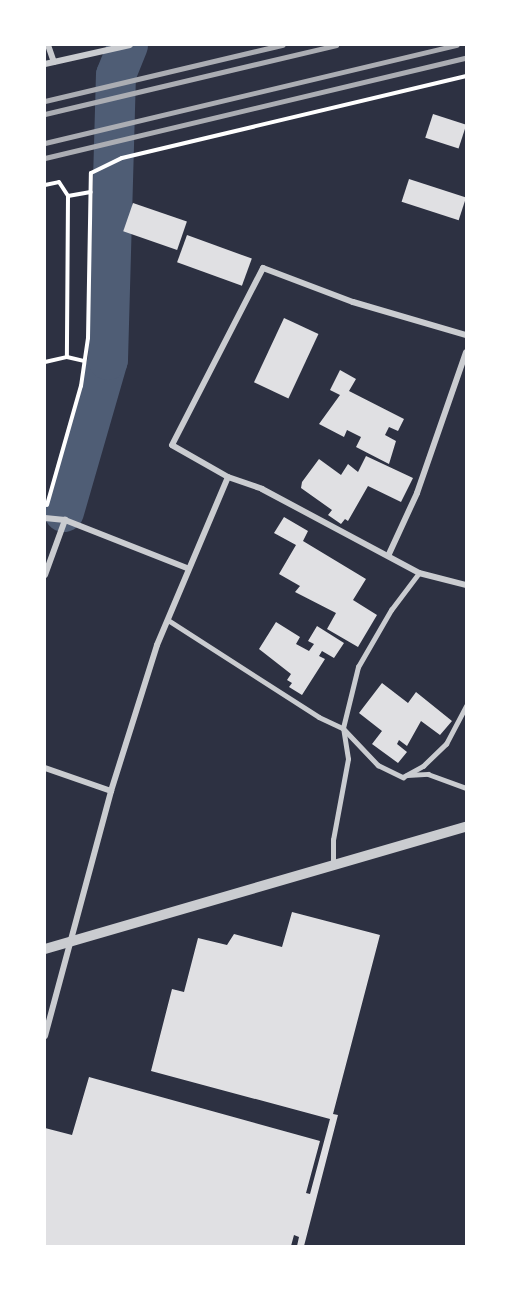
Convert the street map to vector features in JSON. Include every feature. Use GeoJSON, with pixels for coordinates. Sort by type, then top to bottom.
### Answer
{"type":"FeatureCollection","features":[{"type":"Feature","properties":{"kind":"street"},"geometry":{"type":"LineString","coordinates":[[48,45],[54,62]]}},
{"type":"Feature","properties":{"kind":"street"},"geometry":{"type":"LineString","coordinates":[[45,64],[130,45]]}},
{"type":"Feature","properties":{"kind":"street"},"geometry":{"type":"LineString","coordinates":[[466,335],[353,302],[263,268],[172,445],[228,477],[261,489],[389,554],[419,573],[466,585]]}},
{"type":"Feature","properties":{"kind":"street"},"geometry":{"type":"LineString","coordinates":[[389,554],[417,493],[466,352]]}},
{"type":"Feature","properties":{"kind":"street"},"geometry":{"type":"LineString","coordinates":[[45,1036],[111,791],[187,568],[228,477]]}},
{"type":"Feature","properties":{"kind":"street"},"geometry":{"type":"LineString","coordinates":[[45,518],[65,520],[187,568]]}},
{"type":"Feature","properties":{"kind":"street"},"geometry":{"type":"LineString","coordinates":[[45,575],[65,520]]}},
{"type":"Feature","properties":{"kind":"street"},"geometry":{"type":"LineString","coordinates":[[45,768],[111,791]]}},
{"type":"Feature","properties":{"kind":"street"},"geometry":{"type":"LineString","coordinates":[[45,948],[466,827]]}},
{"type":"Feature","properties":{"kind":"lane"},"geometry":{"type":"LineString","coordinates":[[333,865],[333,840],[348,759],[343,728],[357,667],[391,610],[419,573]]}},
{"type":"Feature","properties":{"kind":"lane"},"geometry":{"type":"LineString","coordinates":[[168,620],[319,717],[343,728],[378,765],[405,776],[428,774],[466,788]]}},
{"type":"Feature","properties":{"kind":"lane"},"geometry":{"type":"LineString","coordinates":[[405,776],[423,766],[446,744],[466,706]]}},
{"type":"Feature","properties":{"kind":"path"},"geometry":{"type":"LineString","coordinates":[[45,510],[84,361],[91,173],[122,158],[466,76]]}},
{"type":"Feature","properties":{"kind":"path"},"geometry":{"type":"LineString","coordinates":[[45,185],[59,182],[68,196],[67,357]]}},
{"type":"Feature","properties":{"kind":"path"},"geometry":{"type":"LineString","coordinates":[[68,196],[91,192]]}},
{"type":"Feature","properties":{"kind":"path"},"geometry":{"type":"LineString","coordinates":[[45,362],[67,357],[84,361]]}},
{"type":"Feature","properties":{"kind":"building"},"geometry":{"type":"Polygon","coordinates":[[[433,114],[466,125],[459,149],[425,138],[433,114]]]}},
{"type":"Feature","properties":{"kind":"building"},"geometry":{"type":"Polygon","coordinates":[[[409,179],[466,198],[459,220],[402,202],[409,179]]]}},
{"type":"Feature","properties":{"kind":"building"},"geometry":{"type":"Polygon","coordinates":[[[133,203],[187,222],[177,250],[123,231],[133,203]]]}},
{"type":"Feature","properties":{"kind":"building"},"geometry":{"type":"Polygon","coordinates":[[[187,235],[252,259],[242,286],[177,262],[187,235]]]}},
{"type":"Feature","properties":{"kind":"building"},"geometry":{"type":"Polygon","coordinates":[[[284,318],[318,334],[288,398],[254,382],[284,318]]]}},
{"type":"Feature","properties":{"kind":"building"},"geometry":{"type":"Polygon","coordinates":[[[340,370],[356,379],[349,391],[404,419],[398,431],[389,427],[385,435],[396,441],[389,464],[356,447],[361,437],[347,430],[344,437],[319,424],[340,395],[330,390],[340,370]]]}},
{"type":"Feature","properties":{"kind":"building"},"geometry":{"type":"Polygon","coordinates":[[[366,456],[413,478],[401,502],[368,486],[348,521],[345,519],[341,524],[328,515],[332,510],[301,488],[302,482],[319,459],[341,475],[348,464],[358,472],[366,456]]]}},
{"type":"Feature","properties":{"kind":"building"},"geometry":{"type":"Polygon","coordinates":[[[284,517],[308,531],[303,541],[366,579],[353,600],[377,615],[358,647],[327,629],[336,613],[295,592],[300,586],[279,574],[296,545],[274,533],[284,517]]]}},
{"type":"Feature","properties":{"kind":"building"},"geometry":{"type":"Polygon","coordinates":[[[276,622],[300,637],[296,644],[309,651],[314,644],[308,641],[317,626],[344,643],[334,658],[322,651],[319,656],[325,659],[302,695],[289,687],[292,683],[287,680],[291,674],[259,649],[276,622]]]}},
{"type":"Feature","properties":{"kind":"building"},"geometry":{"type":"Polygon","coordinates":[[[382,683],[408,703],[416,692],[452,721],[440,735],[421,721],[407,746],[399,740],[397,744],[407,752],[398,763],[372,744],[382,731],[359,713],[382,683]]]}},
{"type":"Feature","properties":{"kind":"building"},"geometry":{"type":"Polygon","coordinates":[[[292,912],[380,935],[333,1114],[338,1115],[304,1246],[297,1246],[299,1237],[294,1235],[291,1246],[45,1246],[45,1128],[72,1135],[89,1077],[320,1141],[306,1193],[310,1194],[330,1119],[151,1071],[172,989],[184,992],[198,938],[227,945],[234,934],[282,947],[292,912]]]}},
{"type":"Feature","properties":{"kind":"waterway"},"geometry":{"type":"LineString","coordinates":[[64,512],[108,360],[116,75],[128,45]]}},
{"type":"Feature","properties":{"kind":"railway"},"geometry":{"type":"LineString","coordinates":[[45,101],[282,45]]}},
{"type":"Feature","properties":{"kind":"railway"},"geometry":{"type":"LineString","coordinates":[[45,114],[336,45]]}},
{"type":"Feature","properties":{"kind":"railway"},"geometry":{"type":"LineString","coordinates":[[45,143],[457,45]]}},
{"type":"Feature","properties":{"kind":"railway"},"geometry":{"type":"LineString","coordinates":[[45,158],[466,58]]}}]}
